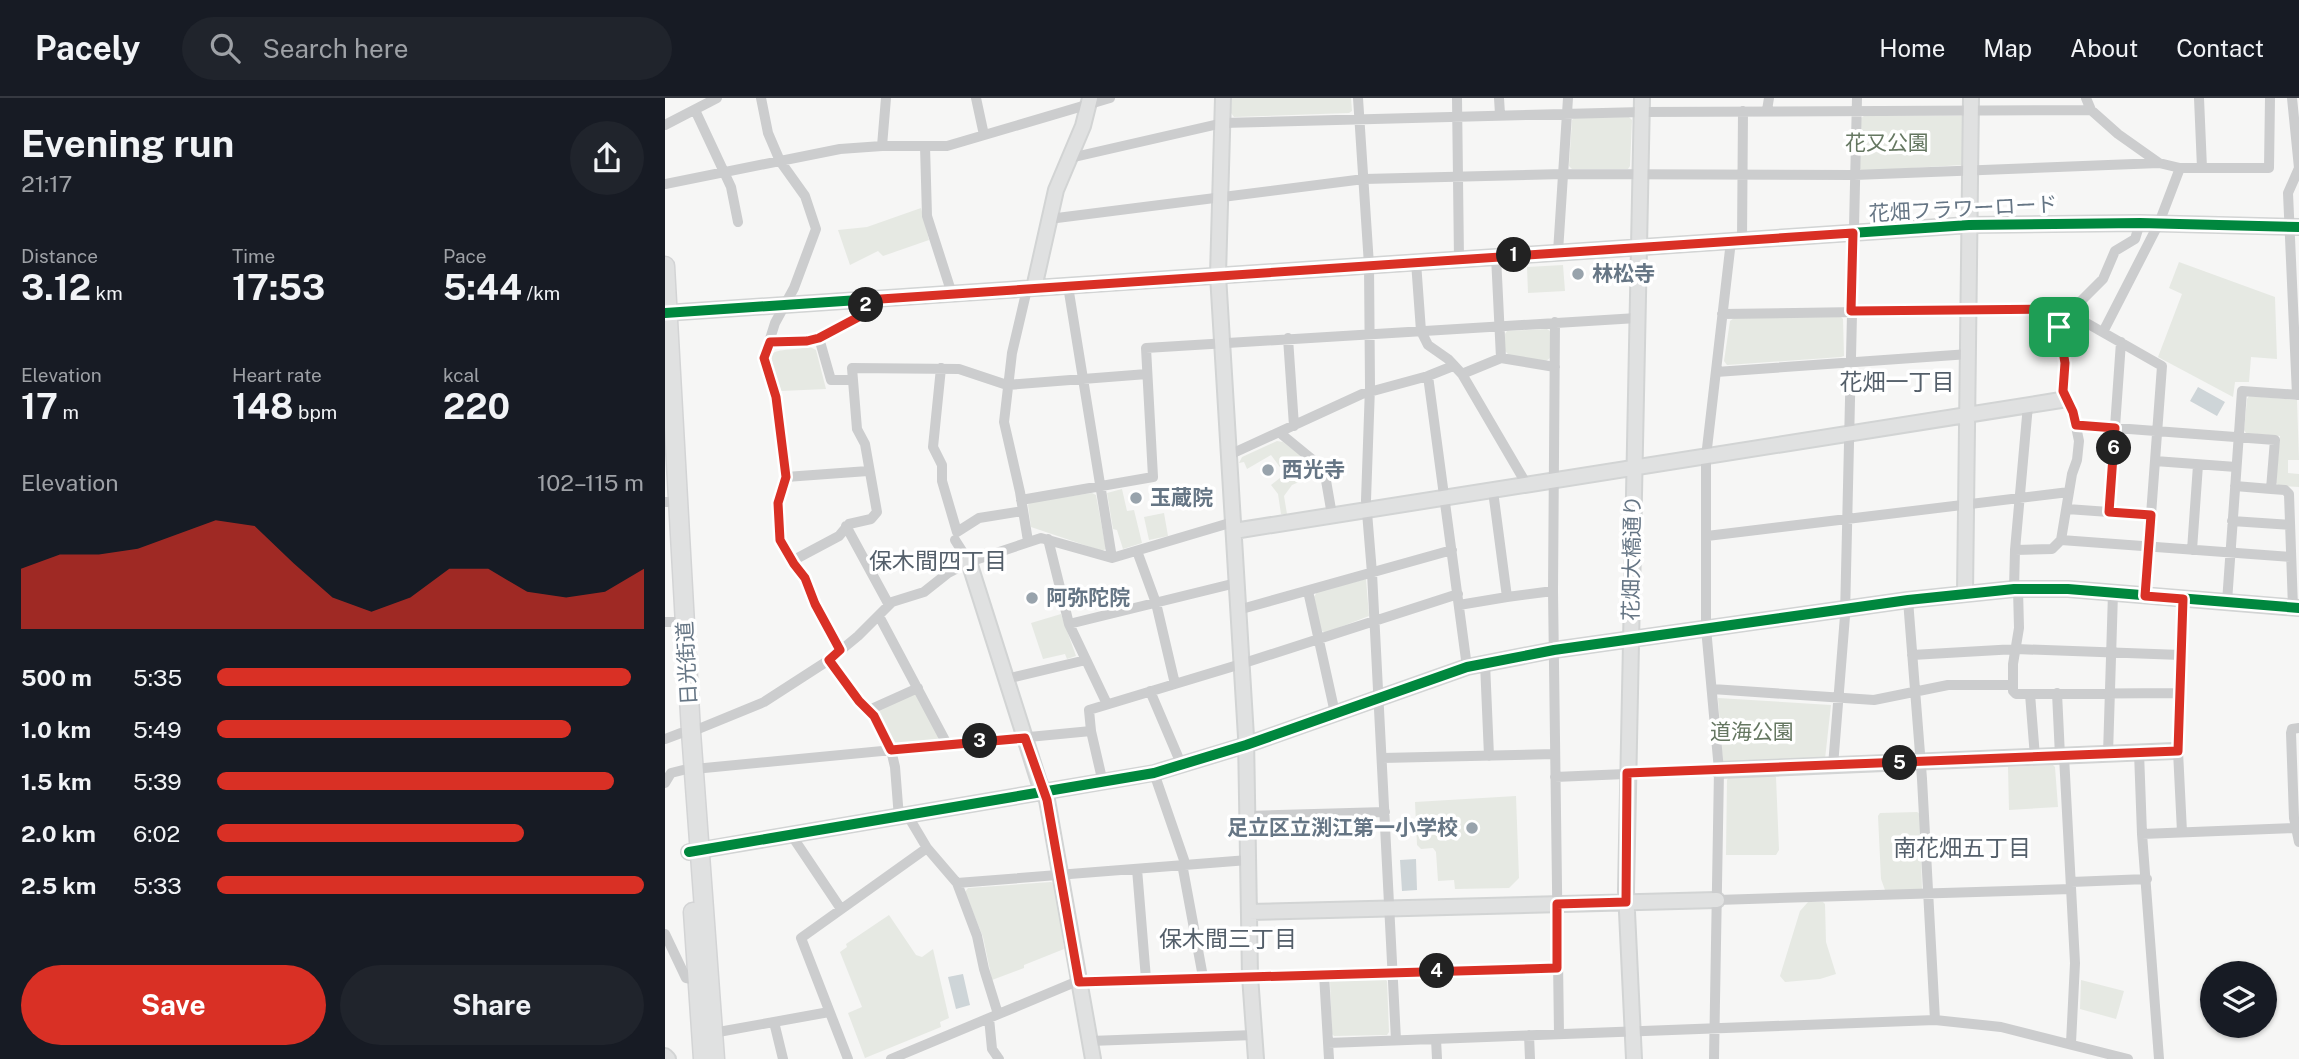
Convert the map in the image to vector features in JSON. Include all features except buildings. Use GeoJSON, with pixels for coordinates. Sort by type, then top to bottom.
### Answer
{"type":"FeatureCollection","features":[{"type":"Feature","properties":{"kind":"highway","name":"日光街道"},"geometry":{"type":"LineString","coordinates":[[665,266],[679,735]]}},
{"type":"Feature","properties":{"kind":"highway","name":"日光街道"},"geometry":{"type":"LineString","coordinates":[[665,458],[670,622],[679,735],[688,769],[715,1059]]}},
{"type":"Feature","properties":{"kind":"highway","name":"日光街道"},"geometry":{"type":"LineString","coordinates":[[695,852],[697,980],[703,1059]]}},
{"type":"Feature","properties":{"kind":"street"},"geometry":{"type":"LineString","coordinates":[[665,125],[717,98]]}},
{"type":"Feature","properties":{"kind":"street"},"geometry":{"type":"LineString","coordinates":[[761,98],[768,133],[780,161],[805,196],[816,229],[794,288],[775,323],[764,358],[776,397],[786,477],[778,503],[780,540],[805,578],[815,604],[840,650]]}},
{"type":"Feature","properties":{"kind":"street"},"geometry":{"type":"LineString","coordinates":[[882,146],[886,98]]}},
{"type":"Feature","properties":{"kind":"street"},"geometry":{"type":"LineString","coordinates":[[976,98],[984,135]]}},
{"type":"Feature","properties":{"kind":"street"},"geometry":{"type":"LineString","coordinates":[[665,184],[840,149],[947,146],[1090,101],[1110,98]]}},
{"type":"Feature","properties":{"kind":"street"},"geometry":{"type":"LineString","coordinates":[[1223,98],[1218,275],[1246,745],[1250,976],[1256,1059]]}},
{"type":"Feature","properties":{"kind":"street"},"geometry":{"type":"LineString","coordinates":[[1358,98],[1369,265],[1370,392],[1366,500],[1396,1040]]}},
{"type":"Feature","properties":{"kind":"street"},"geometry":{"type":"LineString","coordinates":[[1457,98],[1459,259]]}},
{"type":"Feature","properties":{"kind":"street"},"geometry":{"type":"LineString","coordinates":[[1499,98],[1500,114]]}},
{"type":"Feature","properties":{"kind":"street"},"geometry":{"type":"LineString","coordinates":[[1558,252],[1568,98]]}},
{"type":"Feature","properties":{"kind":"street"},"geometry":{"type":"LineString","coordinates":[[1729,98],[1729,111]]}},
{"type":"Feature","properties":{"kind":"street"},"geometry":{"type":"LineString","coordinates":[[1767,110],[1769,98]]}},
{"type":"Feature","properties":{"kind":"street"},"geometry":{"type":"LineString","coordinates":[[1832,766],[1844,609],[1857,98]]}},
{"type":"Feature","properties":{"kind":"street"},"geometry":{"type":"LineString","coordinates":[[2086,98],[2091,110],[2117,134],[2159,163]]}},
{"type":"Feature","properties":{"kind":"street"},"geometry":{"type":"LineString","coordinates":[[2199,98],[2202,168]]}},
{"type":"Feature","properties":{"kind":"street"},"geometry":{"type":"LineString","coordinates":[[1049,219],[1364,179],[1563,174],[1854,175],[2159,163],[2180,168],[2269,168],[2270,98]]}},
{"type":"Feature","properties":{"kind":"street"},"geometry":{"type":"LineString","coordinates":[[2227,602],[2242,391],[2298,395],[2295,227],[2288,193],[2299,168],[2292,98]]}},
{"type":"Feature","properties":{"kind":"street"},"geometry":{"type":"LineString","coordinates":[[1028,541],[1005,433],[1011,353],[1056,190],[1090,101]]}},
{"type":"Feature","properties":{"kind":"street"},"geometry":{"type":"LineString","coordinates":[[1070,158],[1223,123],[1567,113],[1642,105],[1729,111],[1856,111],[1971,104],[2091,110]]}},
{"type":"Feature","properties":{"kind":"street"},"geometry":{"type":"LineString","coordinates":[[1965,593],[1971,104]]}},
{"type":"Feature","properties":{"kind":"street","name":"花畑大橋通り"},"geometry":{"type":"LineString","coordinates":[[1634,1059],[1626,902],[1627,773],[1642,105]]}},
{"type":"Feature","properties":{"kind":"street"},"geometry":{"type":"LineString","coordinates":[[695,110],[731,187],[738,222]]}},
{"type":"Feature","properties":{"kind":"street"},"geometry":{"type":"LineString","coordinates":[[1714,1059],[1719,770],[1706,628],[1706,457],[1722,314],[1736,241],[1743,174],[1744,111]]}},
{"type":"Feature","properties":{"kind":"street"},"geometry":{"type":"LineString","coordinates":[[925,146],[927,216],[952,294]]}},
{"type":"Feature","properties":{"kind":"street"},"geometry":{"type":"LineString","coordinates":[[2103,332],[2159,223],[2180,168]]}},
{"type":"Feature","properties":{"kind":"street"},"geometry":{"type":"LineString","coordinates":[[2015,550],[2052,549],[2061,540],[2079,441],[2076,425],[2063,400],[2065,363],[2059,327],[2103,279],[2115,251],[2135,239],[2140,223]]}},
{"type":"Feature","properties":{"kind":"street","name":"花畑フラワーロード"},"geometry":{"type":"LineString","coordinates":[[667,313],[1969,225],[2159,223],[2295,227]]}},
{"type":"Feature","properties":{"kind":"street"},"geometry":{"type":"LineString","coordinates":[[1496,256],[1501,358]]}},
{"type":"Feature","properties":{"kind":"street"},"geometry":{"type":"LineString","coordinates":[[1416,262],[1421,331],[1428,345],[1462,374],[1527,485]]}},
{"type":"Feature","properties":{"kind":"street"},"geometry":{"type":"LineString","coordinates":[[1068,286],[1112,558]]}},
{"type":"Feature","properties":{"kind":"street"},"geometry":{"type":"LineString","coordinates":[[770,342],[819,338],[866,313],[866,300]]}},
{"type":"Feature","properties":{"kind":"street"},"geometry":{"type":"LineString","coordinates":[[1722,314],[2058,309],[2162,366],[2145,596]]}},
{"type":"Feature","properties":{"kind":"street"},"geometry":{"type":"LineString","coordinates":[[941,368],[933,447],[941,465],[942,481],[957,532],[979,518],[1100,485],[1153,477],[1146,348],[1637,318]]}},
{"type":"Feature","properties":{"kind":"street"},"geometry":{"type":"LineString","coordinates":[[1555,322],[1553,591],[1559,1034]]}},
{"type":"Feature","properties":{"kind":"street"},"geometry":{"type":"LineString","coordinates":[[819,338],[831,380],[853,380]]}},
{"type":"Feature","properties":{"kind":"street"},"geometry":{"type":"LineString","coordinates":[[1288,338],[1294,426]]}},
{"type":"Feature","properties":{"kind":"street"},"geometry":{"type":"LineString","coordinates":[[2109,512],[2121,342]]}},
{"type":"Feature","properties":{"kind":"street"},"geometry":{"type":"LineString","coordinates":[[1716,372],[1969,354]]}},
{"type":"Feature","properties":{"kind":"street"},"geometry":{"type":"LineString","coordinates":[[1462,374],[1501,358],[1555,367]]}},
{"type":"Feature","properties":{"kind":"street"},"geometry":{"type":"LineString","coordinates":[[1229,455],[1370,392],[1453,366]]}},
{"type":"Feature","properties":{"kind":"street"},"geometry":{"type":"LineString","coordinates":[[792,561],[839,536],[846,526],[855,521],[875,517],[876,502],[865,444],[857,429],[852,368],[959,369],[1007,385],[1147,374]]}},
{"type":"Feature","properties":{"kind":"street"},"geometry":{"type":"LineString","coordinates":[[1428,376],[1467,667]]}},
{"type":"Feature","properties":{"kind":"street"},"geometry":{"type":"LineString","coordinates":[[679,735],[764,702],[829,660],[896,600],[924,592],[948,573],[969,562],[1028,541],[1048,539],[1112,558],[1233,527],[1493,491],[2063,400]]}},
{"type":"Feature","properties":{"kind":"street"},"geometry":{"type":"LineString","coordinates":[[2028,405],[2015,550],[2019,628],[2013,691],[2016,694],[2180,693]]}},
{"type":"Feature","properties":{"kind":"street"},"geometry":{"type":"LineString","coordinates":[[2076,425],[2275,440],[2271,489]]}},
{"type":"Feature","properties":{"kind":"street"},"geometry":{"type":"LineString","coordinates":[[1280,433],[1324,469],[1332,515]]}},
{"type":"Feature","properties":{"kind":"street"},"geometry":{"type":"LineString","coordinates":[[2155,461],[2236,467]]}},
{"type":"Feature","properties":{"kind":"street"},"geometry":{"type":"LineString","coordinates":[[2192,550],[2198,465]]}},
{"type":"Feature","properties":{"kind":"street"},"geometry":{"type":"LineString","coordinates":[[786,477],[868,471]]}},
{"type":"Feature","properties":{"kind":"street"},"geometry":{"type":"LineString","coordinates":[[695,852],[1154,773],[1246,745],[1467,667],[1554,650],[1908,600],[2016,589],[2113,593],[2296,608],[2289,494],[2285,490],[2235,486]]}},
{"type":"Feature","properties":{"kind":"street"},"geometry":{"type":"LineString","coordinates":[[1493,491],[1507,597]]}},
{"type":"Feature","properties":{"kind":"street"},"geometry":{"type":"LineString","coordinates":[[1707,536],[2069,492]]}},
{"type":"Feature","properties":{"kind":"street"},"geometry":{"type":"LineString","coordinates":[[2067,509],[2151,515]]}},
{"type":"Feature","properties":{"kind":"street"},"geometry":{"type":"LineString","coordinates":[[2232,521],[2290,524]]}},
{"type":"Feature","properties":{"kind":"street"},"geometry":{"type":"LineString","coordinates":[[846,526],[889,605]]}},
{"type":"Feature","properties":{"kind":"street"},"geometry":{"type":"LineString","coordinates":[[1048,539],[1069,624],[1107,704]]}},
{"type":"Feature","properties":{"kind":"street"},"geometry":{"type":"LineString","coordinates":[[955,540],[969,562],[1047,800],[1093,1059]]}},
{"type":"Feature","properties":{"kind":"street"},"geometry":{"type":"LineString","coordinates":[[2061,540],[2291,557]]}},
{"type":"Feature","properties":{"kind":"street"},"geometry":{"type":"LineString","coordinates":[[1238,610],[1452,550]]}},
{"type":"Feature","properties":{"kind":"street"},"geometry":{"type":"LineString","coordinates":[[1137,551],[1156,603],[1175,684]]}},
{"type":"Feature","properties":{"kind":"street"},"geometry":{"type":"LineString","coordinates":[[1069,624],[1236,583]]}},
{"type":"Feature","properties":{"kind":"street"},"geometry":{"type":"LineString","coordinates":[[1308,591],[1335,713]]}},
{"type":"Feature","properties":{"kind":"street"},"geometry":{"type":"LineString","coordinates":[[1459,606],[1553,591]]}},
{"type":"Feature","properties":{"kind":"street"},"geometry":{"type":"LineString","coordinates":[[2108,754],[2113,593]]}},
{"type":"Feature","properties":{"kind":"street"},"geometry":{"type":"LineString","coordinates":[[1103,783],[1089,710],[1458,594]]}},
{"type":"Feature","properties":{"kind":"street"},"geometry":{"type":"LineString","coordinates":[[2182,832],[2176,751],[2183,599]]}},
{"type":"Feature","properties":{"kind":"street"},"geometry":{"type":"LineString","coordinates":[[1908,600],[1935,1020]]}},
{"type":"Feature","properties":{"kind":"street"},"geometry":{"type":"LineString","coordinates":[[879,616],[947,744]]}},
{"type":"Feature","properties":{"kind":"street"},"geometry":{"type":"LineString","coordinates":[[1912,655],[2016,649],[2181,655]]}},
{"type":"Feature","properties":{"kind":"street"},"geometry":{"type":"LineString","coordinates":[[829,660],[859,701],[870,710],[891,750],[904,817],[957,883],[977,936],[993,1016],[992,1049],[999,1059]]}},
{"type":"Feature","properties":{"kind":"street"},"geometry":{"type":"LineString","coordinates":[[1006,678],[1086,660]]}},
{"type":"Feature","properties":{"kind":"street"},"geometry":{"type":"LineString","coordinates":[[1485,663],[1489,756]]}},
{"type":"Feature","properties":{"kind":"street"},"geometry":{"type":"LineString","coordinates":[[1712,689],[1874,700],[1948,685],[2013,685]]}},
{"type":"Feature","properties":{"kind":"street"},"geometry":{"type":"LineString","coordinates":[[870,710],[918,688]]}},
{"type":"Feature","properties":{"kind":"street"},"geometry":{"type":"LineString","coordinates":[[1150,691],[1182,766]]}},
{"type":"Feature","properties":{"kind":"street"},"geometry":{"type":"LineString","coordinates":[[2057,693],[2075,975],[2071,1044]]}},
{"type":"Feature","properties":{"kind":"street"},"geometry":{"type":"LineString","coordinates":[[2030,694],[2035,757]]}},
{"type":"Feature","properties":{"kind":"street"},"geometry":{"type":"LineString","coordinates":[[2299,728],[2293,729],[2291,733],[2295,828],[2299,842]]}},
{"type":"Feature","properties":{"kind":"street"},"geometry":{"type":"LineString","coordinates":[[665,783],[671,773],[688,769],[1091,730]]}},
{"type":"Feature","properties":{"kind":"street"},"geometry":{"type":"LineString","coordinates":[[1555,777],[2176,751]]}},
{"type":"Feature","properties":{"kind":"street"},"geometry":{"type":"LineString","coordinates":[[2139,752],[2159,1059]]}},
{"type":"Feature","properties":{"kind":"street"},"geometry":{"type":"LineString","coordinates":[[1382,758],[1555,754]]}},
{"type":"Feature","properties":{"kind":"street"},"geometry":{"type":"LineString","coordinates":[[1154,773],[1184,865],[1203,977]]}},
{"type":"Feature","properties":{"kind":"street"},"geometry":{"type":"LineString","coordinates":[[1247,816],[1385,813]]}},
{"type":"Feature","properties":{"kind":"street"},"geometry":{"type":"LineString","coordinates":[[2143,834],[2295,828]]}},
{"type":"Feature","properties":{"kind":"street"},"geometry":{"type":"LineString","coordinates":[[792,836],[841,909]]}},
{"type":"Feature","properties":{"kind":"street"},"geometry":{"type":"LineString","coordinates":[[848,1059],[801,938],[927,848]]}},
{"type":"Feature","properties":{"kind":"street"},"geometry":{"type":"LineString","coordinates":[[957,883],[1248,860]]}},
{"type":"Feature","properties":{"kind":"street"},"geometry":{"type":"LineString","coordinates":[[1137,869],[1146,979]]}},
{"type":"Feature","properties":{"kind":"street"},"geometry":{"type":"LineString","coordinates":[[1249,912],[1928,895],[2147,879]]}},
{"type":"Feature","properties":{"kind":"street"},"geometry":{"type":"LineString","coordinates":[[665,934],[686,978],[697,980]]}},
{"type":"Feature","properties":{"kind":"street"},"geometry":{"type":"LineString","coordinates":[[891,1059],[1079,982],[1557,968]]}},
{"type":"Feature","properties":{"kind":"street"},"geometry":{"type":"LineString","coordinates":[[1324,974],[1329,1059]]}},
{"type":"Feature","properties":{"kind":"street"},"geometry":{"type":"LineString","coordinates":[[713,1033],[829,1012]]}},
{"type":"Feature","properties":{"kind":"street"},"geometry":{"type":"LineString","coordinates":[[1328,1043],[1935,1020],[2001,1027],[2128,1059]]}},
{"type":"Feature","properties":{"kind":"street"},"geometry":{"type":"LineString","coordinates":[[774,1022],[783,1059]]}},
{"type":"Feature","properties":{"kind":"street"},"geometry":{"type":"LineString","coordinates":[[1090,1041],[1254,1035]]}},
{"type":"Feature","properties":{"kind":"street"},"geometry":{"type":"LineString","coordinates":[[1529,1035],[1530,1059]]}},
{"type":"Feature","properties":{"kind":"street"},"geometry":{"type":"LineString","coordinates":[[1436,1039],[1437,1059]]}},
{"type":"Feature","properties":{"kind":"green space"},"geometry":{"type":"Polygon","coordinates":[[[1232,98],[1351,98],[1352,111],[1234,117],[1231,113],[1232,98]]]}},
{"type":"Feature","properties":{"kind":"green space","name":"花又公園"},"geometry":{"type":"Polygon","coordinates":[[[1962,116],[1964,163],[1862,171],[1861,118],[1962,116]]]}},
{"type":"Feature","properties":{"kind":"green space"},"geometry":{"type":"Polygon","coordinates":[[[1629,117],[1632,120],[1628,169],[1572,169],[1569,166],[1574,118],[1629,117]]]}},
{"type":"Feature","properties":{"kind":"green space"},"geometry":{"type":"Polygon","coordinates":[[[921,208],[929,240],[883,256],[878,251],[850,265],[838,230],[867,227],[921,208]]]}},
{"type":"Feature","properties":{"kind":"green space"},"geometry":{"type":"Polygon","coordinates":[[[2179,262],[2275,297],[2277,359],[2251,357],[2249,382],[2235,382],[2233,397],[2158,357],[2182,294],[2169,288],[2179,262]]]}},
{"type":"Feature","properties":{"kind":"green space"},"geometry":{"type":"Polygon","coordinates":[[[1563,265],[1565,291],[1528,293],[1527,267],[1563,265]]]}},
{"type":"Feature","properties":{"kind":"green space"},"geometry":{"type":"Polygon","coordinates":[[[1841,317],[1844,356],[1727,365],[1724,361],[1730,321],[1734,318],[1841,317]]]}},
{"type":"Feature","properties":{"kind":"green space"},"geometry":{"type":"Polygon","coordinates":[[[1507,331],[1550,331],[1550,358],[1546,361],[1509,355],[1505,351],[1507,331]]]}},
{"type":"Feature","properties":{"kind":"green space"},"geometry":{"type":"Polygon","coordinates":[[[810,347],[816,350],[826,389],[781,391],[773,364],[773,353],[810,347]]]}},
{"type":"Feature","properties":{"kind":"green space"},"geometry":{"type":"Polygon","coordinates":[[[2249,396],[2297,400],[2299,460],[2288,460],[2288,473],[2299,474],[2299,487],[2279,486],[2276,483],[2280,436],[2246,433],[2244,430],[2249,396]]]}},
{"type":"Feature","properties":{"kind":"green space"},"geometry":{"type":"Polygon","coordinates":[[[1277,441],[1283,442],[1320,470],[1320,473],[1292,485],[1284,496],[1287,514],[1281,514],[1278,494],[1271,485],[1285,474],[1271,455],[1247,469],[1244,462],[1239,463],[1242,457],[1277,441]]]}},
{"type":"Feature","properties":{"kind":"green space"},"geometry":{"type":"Polygon","coordinates":[[[1122,489],[1127,511],[1134,510],[1142,543],[1123,549],[1117,530],[1113,529],[1107,493],[1122,489]]]}},
{"type":"Feature","properties":{"kind":"green space"},"geometry":{"type":"Polygon","coordinates":[[[1092,493],[1096,495],[1106,549],[1102,551],[1031,527],[1028,505],[1030,502],[1092,493]]]}},
{"type":"Feature","properties":{"kind":"green space"},"geometry":{"type":"Polygon","coordinates":[[[1164,513],[1168,536],[1149,540],[1144,517],[1164,513]]]}},
{"type":"Feature","properties":{"kind":"green space"},"geometry":{"type":"Polygon","coordinates":[[[1366,579],[1369,616],[1325,633],[1321,630],[1314,597],[1317,592],[1366,579]]]}},
{"type":"Feature","properties":{"kind":"green space"},"geometry":{"type":"Polygon","coordinates":[[[1061,614],[1076,656],[1067,659],[1065,654],[1043,659],[1031,623],[1061,614]]]}},
{"type":"Feature","properties":{"kind":"green space"},"geometry":{"type":"Polygon","coordinates":[[[913,694],[939,736],[938,741],[896,745],[876,711],[913,694]]]}},
{"type":"Feature","properties":{"kind":"green space","name":"道海公園"},"geometry":{"type":"Polygon","coordinates":[[[1718,698],[1831,705],[1825,759],[1723,764],[1718,698]]]}},
{"type":"Feature","properties":{"kind":"green space"},"geometry":{"type":"Polygon","coordinates":[[[2053,765],[2058,807],[2009,810],[2008,767],[2053,765]]]}},
{"type":"Feature","properties":{"kind":"green space"},"geometry":{"type":"Polygon","coordinates":[[[1774,776],[1779,850],[1776,855],[1726,855],[1727,780],[1729,777],[1774,776]]]}},
{"type":"Feature","properties":{"kind":"green space"},"geometry":{"type":"Polygon","coordinates":[[[1516,796],[1519,878],[1509,888],[1455,889],[1454,880],[1438,881],[1436,852],[1433,848],[1421,849],[1417,845],[1415,802],[1516,796]]]}},
{"type":"Feature","properties":{"kind":"green space"},"geometry":{"type":"Polygon","coordinates":[[[1880,813],[1920,814],[1922,891],[1885,890],[1881,879],[1878,816],[1880,813]]]}},
{"type":"Feature","properties":{"kind":"green space"},"geometry":{"type":"Polygon","coordinates":[[[1051,882],[1055,884],[1064,949],[992,980],[983,937],[965,892],[968,888],[1051,882]]]}},
{"type":"Feature","properties":{"kind":"green space"},"geometry":{"type":"Polygon","coordinates":[[[1808,902],[1825,904],[1826,942],[1836,974],[1820,979],[1785,982],[1780,976],[1800,911],[1808,902]]]}},
{"type":"Feature","properties":{"kind":"green space"},"geometry":{"type":"Polygon","coordinates":[[[889,915],[916,955],[922,957],[933,949],[949,1018],[940,1022],[941,1027],[865,1058],[848,1013],[862,1007],[840,952],[847,947],[846,944],[889,915]]]}},
{"type":"Feature","properties":{"kind":"green space"},"geometry":{"type":"Polygon","coordinates":[[[1385,979],[1389,1032],[1387,1035],[1334,1036],[1330,982],[1385,979]]]}},
{"type":"Feature","properties":{"kind":"green space"},"geometry":{"type":"Polygon","coordinates":[[[2081,980],[2124,991],[2116,1019],[2080,1009],[2081,980]]]}},
{"type":"Feature","properties":{"kind":"shaded area"},"geometry":{"type":"Polygon","coordinates":[[[2198,387],[2225,402],[2217,416],[2190,401],[2198,387]]]}},
{"type":"Feature","properties":{"kind":"shaded area"},"geometry":{"type":"Polygon","coordinates":[[[1416,859],[1417,890],[1402,891],[1400,860],[1416,859]]]}},
{"type":"Feature","properties":{"kind":"shaded area"},"geometry":{"type":"Polygon","coordinates":[[[963,974],[970,1005],[956,1009],[948,977],[963,974]]]}},
{"type":"Feature","properties":{"kind":"cycle path"},"geometry":{"type":"LineString","coordinates":[[665,313],[1969,225],[2140,223],[2299,227]]}},
{"type":"Feature","properties":{"kind":"cycle path"},"geometry":{"type":"LineString","coordinates":[[689,852],[1154,773],[1246,745],[1467,667],[1554,650],[1908,600],[2014,589],[2068,589],[2299,608]]}},
{"type":"Feature","properties":{"kind":"place","name":"林松寺"},"geometry":{"type":"Point","coordinates":[1578,274]}},
{"type":"Feature","properties":{"kind":"place","name":"西光寺"},"geometry":{"type":"Point","coordinates":[1268,470]}},
{"type":"Feature","properties":{"kind":"place","name":"玉蔵院"},"geometry":{"type":"Point","coordinates":[1136,498]}},
{"type":"Feature","properties":{"kind":"place","name":"阿弥陀院"},"geometry":{"type":"Point","coordinates":[1032,598]}},
{"type":"Feature","properties":{"kind":"place","name":"足立区立渕江第一小学校"},"geometry":{"type":"Point","coordinates":[1472,828]}},
{"type":"Feature","properties":{"kind":"district","name":"花畑一丁目"},"geometry":{"type":"Point","coordinates":[1897,382]}},
{"type":"Feature","properties":{"kind":"district","name":"保木間四丁目"},"geometry":{"type":"Point","coordinates":[938,561]}},
{"type":"Feature","properties":{"kind":"district","name":"南花畑五丁目"},"geometry":{"type":"Point","coordinates":[1962,848]}},
{"type":"Feature","properties":{"kind":"district","name":"保木間三丁目"},"geometry":{"type":"Point","coordinates":[1228,939]}},
{"type":"Feature","properties":{"kind":"route"},"geometry":{"type":"LineString","coordinates":[[1853,233],[1851,311],[2058,309],[2069,313],[2059,327],[2065,363],[2063,391],[2076,425],[2115,428],[2109,512],[2151,515],[2145,596],[2183,599],[2178,751],[1627,773],[1626,902],[1557,904],[1557,968],[1079,982],[1047,800],[1025,738],[891,750],[870,710],[859,701],[829,660],[840,650],[815,604],[805,578],[780,540],[778,503],[786,477],[776,397],[764,358],[770,342],[819,338],[866,313],[866,300],[1853,233]]}}]}
